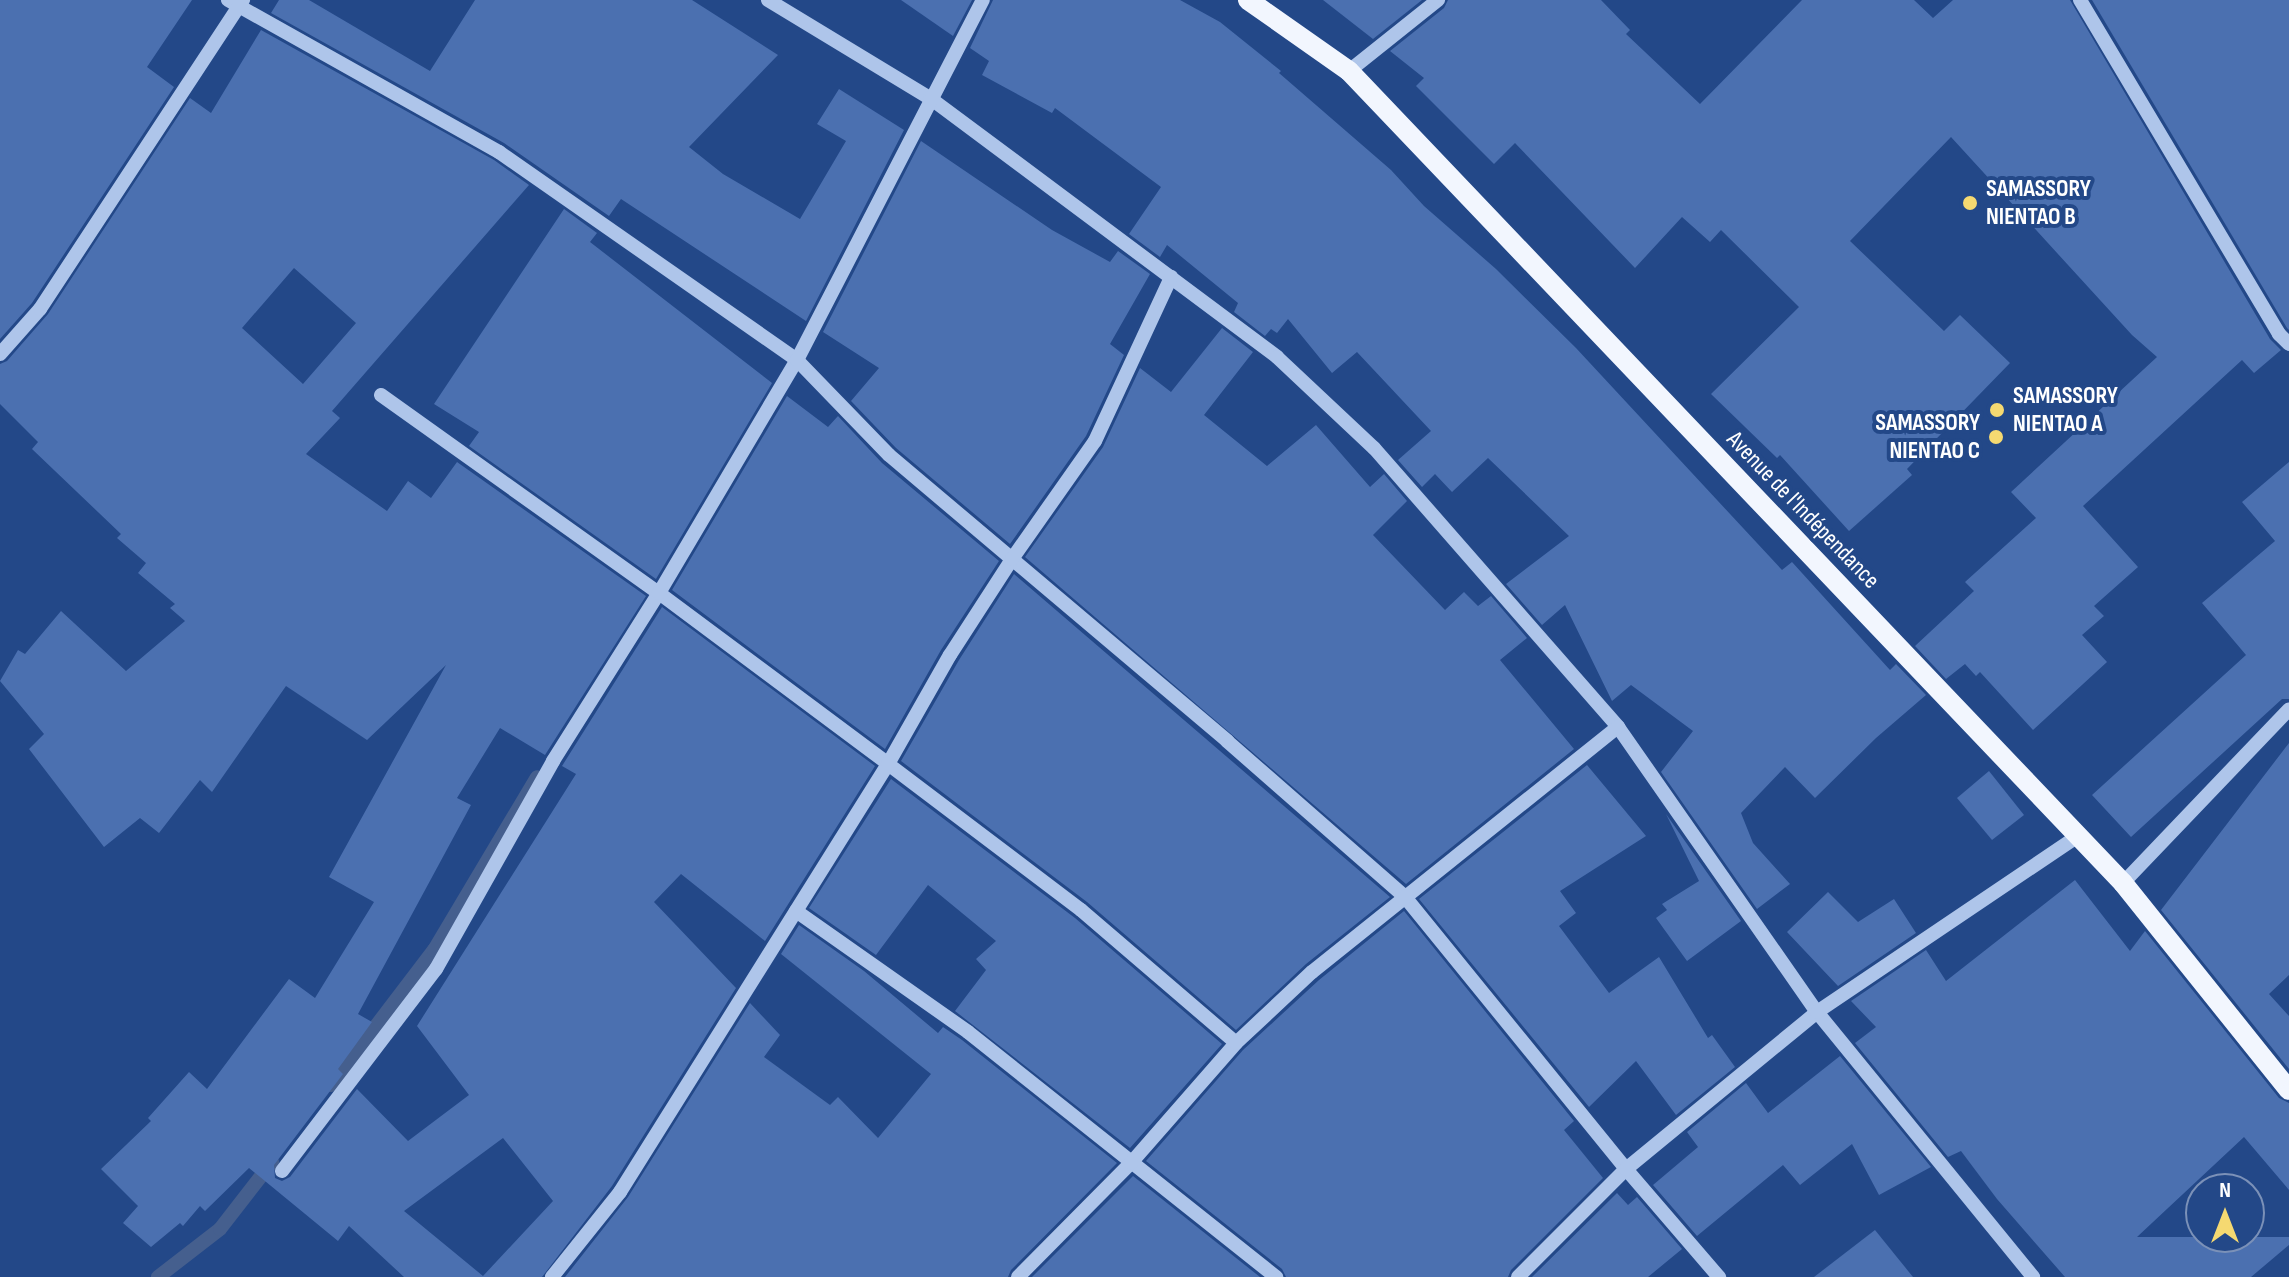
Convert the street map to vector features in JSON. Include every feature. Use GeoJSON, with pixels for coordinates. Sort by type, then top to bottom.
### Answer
{"type":"FeatureCollection","features":[{"type":"Feature","properties":{"kind":"main road","name":"Avenue de l'Indépendance"},"geometry":{"type":"LineString","coordinates":[[1248,0],[1349,71],[2123,883],[2289,1090]]}},
{"type":"Feature","properties":{"kind":"street"},"geometry":{"type":"LineString","coordinates":[[768,0],[930,98],[1277,357],[1374,448],[1618,727],[1817,1012],[2033,1277]]}},
{"type":"Feature","properties":{"kind":"street"},"geometry":{"type":"LineString","coordinates":[[282,1171],[436,969],[553,761],[659,593],[797,360],[983,0]]}},
{"type":"Feature","properties":{"kind":"street"},"geometry":{"type":"LineString","coordinates":[[1349,71],[1438,0]]}},
{"type":"Feature","properties":{"kind":"street"},"geometry":{"type":"LineString","coordinates":[[2080,0],[2286,335]]}},
{"type":"Feature","properties":{"kind":"street"},"geometry":{"type":"LineString","coordinates":[[0,354],[40,309],[237,2],[499,152],[797,360],[889,455],[1405,897],[1626,1169],[1719,1277]]}},
{"type":"Feature","properties":{"kind":"street"},"geometry":{"type":"LineString","coordinates":[[552,1277],[620,1192],[888,764],[950,655],[1012,559],[1095,441],[1171,277]]}},
{"type":"Feature","properties":{"kind":"street"},"geometry":{"type":"LineString","coordinates":[[381,395],[659,593],[1081,910],[1236,1043]]}},
{"type":"Feature","properties":{"kind":"street"},"geometry":{"type":"LineString","coordinates":[[2123,883],[2289,709]]}},
{"type":"Feature","properties":{"kind":"street"},"geometry":{"type":"LineString","coordinates":[[1018,1277],[1131,1163],[1236,1043],[1312,972],[1618,727]]}},
{"type":"Feature","properties":{"kind":"street"},"geometry":{"type":"LineString","coordinates":[[1518,1277],[1626,1169],[1817,1012],[2078,836]]}},
{"type":"Feature","properties":{"kind":"street"},"geometry":{"type":"LineString","coordinates":[[796,911],[968,1032],[1276,1277]]}},
{"type":"Feature","properties":{"kind":"building"},"geometry":{"type":"Polygon","coordinates":[[[0,0],[192,0],[147,67],[174,87],[32,303],[0,339],[0,0]]]}},
{"type":"Feature","properties":{"kind":"building"},"geometry":{"type":"Polygon","coordinates":[[[279,0],[309,0],[430,71],[475,0],[692,0],[778,55],[689,147],[723,174],[800,219],[846,141],[817,124],[839,89],[904,130],[806,321],[621,199],[609,216],[504,143],[271,13],[279,0]]]}},
{"type":"Feature","properties":{"kind":"building"},"geometry":{"type":"Polygon","coordinates":[[[901,0],[972,0],[953,36],[901,0]]]}},
{"type":"Feature","properties":{"kind":"building"},"geometry":{"type":"Polygon","coordinates":[[[993,0],[1180,0],[1220,22],[1281,71],[1279,73],[1391,170],[1424,206],[1496,269],[1576,348],[1782,570],[1792,562],[1890,670],[1896,664],[1926,695],[1876,738],[1815,798],[1785,767],[1741,813],[1753,843],[1790,884],[1757,909],[1661,772],[1693,731],[1631,685],[1612,701],[1565,605],[1542,625],[1506,584],[1569,536],[1488,458],[1452,492],[1435,474],[1422,487],[1398,460],[1431,431],[1357,352],[1332,373],[1288,319],[1277,333],[1271,329],[1265,336],[1234,312],[1238,303],[1167,245],[1160,257],[1129,234],[1161,187],[1055,108],[1052,113],[982,75],[989,61],[970,48],[993,0]]]}},
{"type":"Feature","properties":{"kind":"building"},"geometry":{"type":"Polygon","coordinates":[[[1323,0],[1422,0],[1373,39],[1323,0]]]}},
{"type":"Feature","properties":{"kind":"building"},"geometry":{"type":"Polygon","coordinates":[[[1448,0],[1601,0],[1630,30],[1626,34],[1700,104],[1802,0],[1914,0],[1933,18],[1953,0],[2070,0],[2270,339],[2281,350],[2254,373],[2242,360],[2083,506],[2138,567],[2094,606],[2104,616],[2082,635],[2107,662],[2033,730],[1980,672],[1976,676],[1965,664],[1946,679],[1915,646],[1974,591],[1965,582],[2036,518],[2011,492],[2157,357],[2132,335],[1951,137],[1850,241],[1944,331],[1960,315],[2010,363],[1907,469],[1912,475],[1849,531],[1780,455],[1777,458],[1711,394],[1799,307],[1721,230],[1710,242],[1682,217],[1635,268],[1515,143],[1494,164],[1416,86],[1424,78],[1390,51],[1444,8],[1448,0]]]}},
{"type":"Feature","properties":{"kind":"building"},"geometry":{"type":"Polygon","coordinates":[[[2092,0],[2289,0],[2289,330],[2287,328],[2092,0]]]}},
{"type":"Feature","properties":{"kind":"building"},"geometry":{"type":"Polygon","coordinates":[[[261,30],[494,160],[529,185],[332,411],[340,418],[306,454],[387,511],[408,481],[431,498],[457,462],[646,596],[545,755],[500,728],[457,798],[471,805],[358,1014],[372,1022],[338,1069],[343,1074],[274,1165],[275,1178],[282,1181],[290,1177],[357,1089],[408,1141],[469,1095],[417,1026],[576,774],[562,766],[662,607],[875,766],[765,941],[681,874],[654,902],[736,988],[612,1186],[542,1277],[404,1277],[349,1226],[338,1241],[249,1168],[205,1211],[200,1206],[183,1226],[180,1223],[151,1247],[123,1223],[138,1206],[101,1169],[151,1121],[148,1118],[189,1072],[207,1089],[289,979],[315,998],[374,902],[329,877],[446,665],[367,740],[286,686],[212,792],[200,780],[159,833],[140,818],[104,847],[29,749],[44,734],[0,681],[18,650],[25,654],[61,611],[126,671],[185,621],[170,608],[175,604],[138,573],[146,563],[117,538],[121,534],[32,449],[38,442],[0,404],[0,364],[7,361],[48,314],[190,98],[211,113],[261,30]],[[294,268],[242,328],[303,384],[356,323],[294,268]],[[503,1138],[404,1211],[483,1276],[553,1201],[503,1138]]]}},
{"type":"Feature","properties":{"kind":"building"},"geometry":{"type":"Polygon","coordinates":[[[921,141],[1052,230],[1110,262],[1118,251],[1150,274],[1110,344],[1124,355],[1086,436],[1010,544],[896,448],[851,401],[879,368],[823,332],[921,141]]]}},
{"type":"Feature","properties":{"kind":"building"},"geometry":{"type":"Polygon","coordinates":[[[564,209],[597,233],[590,242],[772,383],[656,579],[469,446],[479,432],[434,404],[564,209]]]}},
{"type":"Feature","properties":{"kind":"building"},"geometry":{"type":"Polygon","coordinates":[[[1222,328],[1253,352],[1204,415],[1267,466],[1316,425],[1370,487],[1384,474],[1407,501],[1373,535],[1445,610],[1464,592],[1478,606],[1491,596],[1527,638],[1500,660],[1574,749],[1406,884],[1025,557],[1103,447],[1140,368],[1171,392],[1222,328]]]}},
{"type":"Feature","properties":{"kind":"building"},"geometry":{"type":"Polygon","coordinates":[[[787,396],[828,427],[838,416],[882,463],[999,561],[941,650],[885,749],[672,590],[787,396]]]}},
{"type":"Feature","properties":{"kind":"building"},"geometry":{"type":"Polygon","coordinates":[[[2289,462],[2289,699],[2282,699],[2131,837],[2092,795],[2246,655],[2202,603],[2275,541],[2242,502],[2289,462]]]}},
{"type":"Feature","properties":{"kind":"building"},"geometry":{"type":"Polygon","coordinates":[[[1014,574],[1390,897],[1306,964],[1236,1030],[1087,902],[901,761],[959,660],[1014,574]]]}},
{"type":"Feature","properties":{"kind":"building"},"geometry":{"type":"Polygon","coordinates":[[[2289,743],[2289,975],[2269,994],[2289,1016],[2289,1069],[2161,910],[2289,743]]]}},
{"type":"Feature","properties":{"kind":"building"},"geometry":{"type":"Polygon","coordinates":[[[1587,765],[1646,836],[1560,891],[1576,913],[1559,926],[1609,993],[1659,957],[1708,1038],[1712,1035],[1735,1067],[1676,1115],[1636,1061],[1589,1107],[1419,899],[1587,765]]]}},
{"type":"Feature","properties":{"kind":"building"},"geometry":{"type":"Polygon","coordinates":[[[1989,771],[2024,815],[1992,840],[1957,798],[1989,771]]]}},
{"type":"Feature","properties":{"kind":"building"},"geometry":{"type":"Polygon","coordinates":[[[891,779],[1075,918],[1222,1044],[1130,1148],[955,1011],[986,970],[976,959],[996,941],[928,885],[876,955],[809,908],[891,779]]]}},
{"type":"Feature","properties":{"kind":"building"},"geometry":{"type":"Polygon","coordinates":[[[1666,814],[1741,921],[1687,961],[1656,918],[1667,910],[1662,904],[1699,881],[1666,814]]]}},
{"type":"Feature","properties":{"kind":"building"},"geometry":{"type":"Polygon","coordinates":[[[2075,880],[2130,951],[2145,931],[2279,1098],[2289,1103],[2289,1190],[2244,1137],[2205,1173],[2185,1173],[2185,1192],[2137,1237],[2185,1237],[2185,1253],[2265,1253],[2265,1237],[2289,1237],[2289,1245],[2251,1277],[2065,1277],[1997,1199],[1961,1151],[1948,1157],[1855,1043],[1876,1027],[1851,1001],[1926,950],[1946,981],[2075,880]]]}},
{"type":"Feature","properties":{"kind":"building"},"geometry":{"type":"Polygon","coordinates":[[[1828,892],[1858,922],[1894,899],[1916,933],[1838,986],[1787,932],[1828,892]]]}},
{"type":"Feature","properties":{"kind":"building"},"geometry":{"type":"Polygon","coordinates":[[[1404,911],[1574,1121],[1564,1130],[1603,1178],[1511,1270],[1508,1277],[1286,1277],[1282,1269],[1146,1161],[1243,1050],[1319,980],[1404,911]]]}},
{"type":"Feature","properties":{"kind":"building"},"geometry":{"type":"Polygon","coordinates":[[[799,925],[864,971],[938,1033],[943,1027],[962,1040],[1117,1163],[1011,1270],[1008,1277],[565,1277],[628,1197],[750,1003],[780,1035],[764,1057],[830,1105],[838,1097],[878,1138],[931,1074],[781,954],[799,925]]]}},
{"type":"Feature","properties":{"kind":"building"},"geometry":{"type":"Polygon","coordinates":[[[1840,1056],[1931,1167],[1879,1195],[1852,1144],[1800,1185],[1783,1165],[1697,1236],[1653,1185],[1698,1147],[1687,1132],[1746,1083],[1768,1113],[1840,1056]]]}},
{"type":"Feature","properties":{"kind":"building"},"geometry":{"type":"Polygon","coordinates":[[[1133,1176],[1260,1277],[1032,1277],[1133,1176]]]}},
{"type":"Feature","properties":{"kind":"building"},"geometry":{"type":"Polygon","coordinates":[[[1617,1193],[1628,1205],[1637,1197],[1682,1249],[1648,1277],[1532,1277],[1617,1193]]]}},
{"type":"Feature","properties":{"kind":"building"},"geometry":{"type":"Polygon","coordinates":[[[1875,1230],[1913,1277],[1814,1277],[1875,1230]]]}},
{"type":"Feature","properties":{"kind":"waterway"},"geometry":{"type":"LineString","coordinates":[[331,1085],[434,950],[537,777]]}},
{"type":"Feature","properties":{"kind":"waterway"},"geometry":{"type":"LineString","coordinates":[[158,1277],[220,1229],[272,1162]]}},
{"type":"Feature","properties":{"kind":"place","name":"SAMASSORY NIENTAO B"},"geometry":{"type":"Point","coordinates":[1970,203]}},
{"type":"Feature","properties":{"kind":"place","name":"SAMASSORY NIENTAO A"},"geometry":{"type":"Point","coordinates":[1997,410]}},
{"type":"Feature","properties":{"kind":"place","name":"SAMASSORY NIENTAO C"},"geometry":{"type":"Point","coordinates":[1996,437]}}]}
